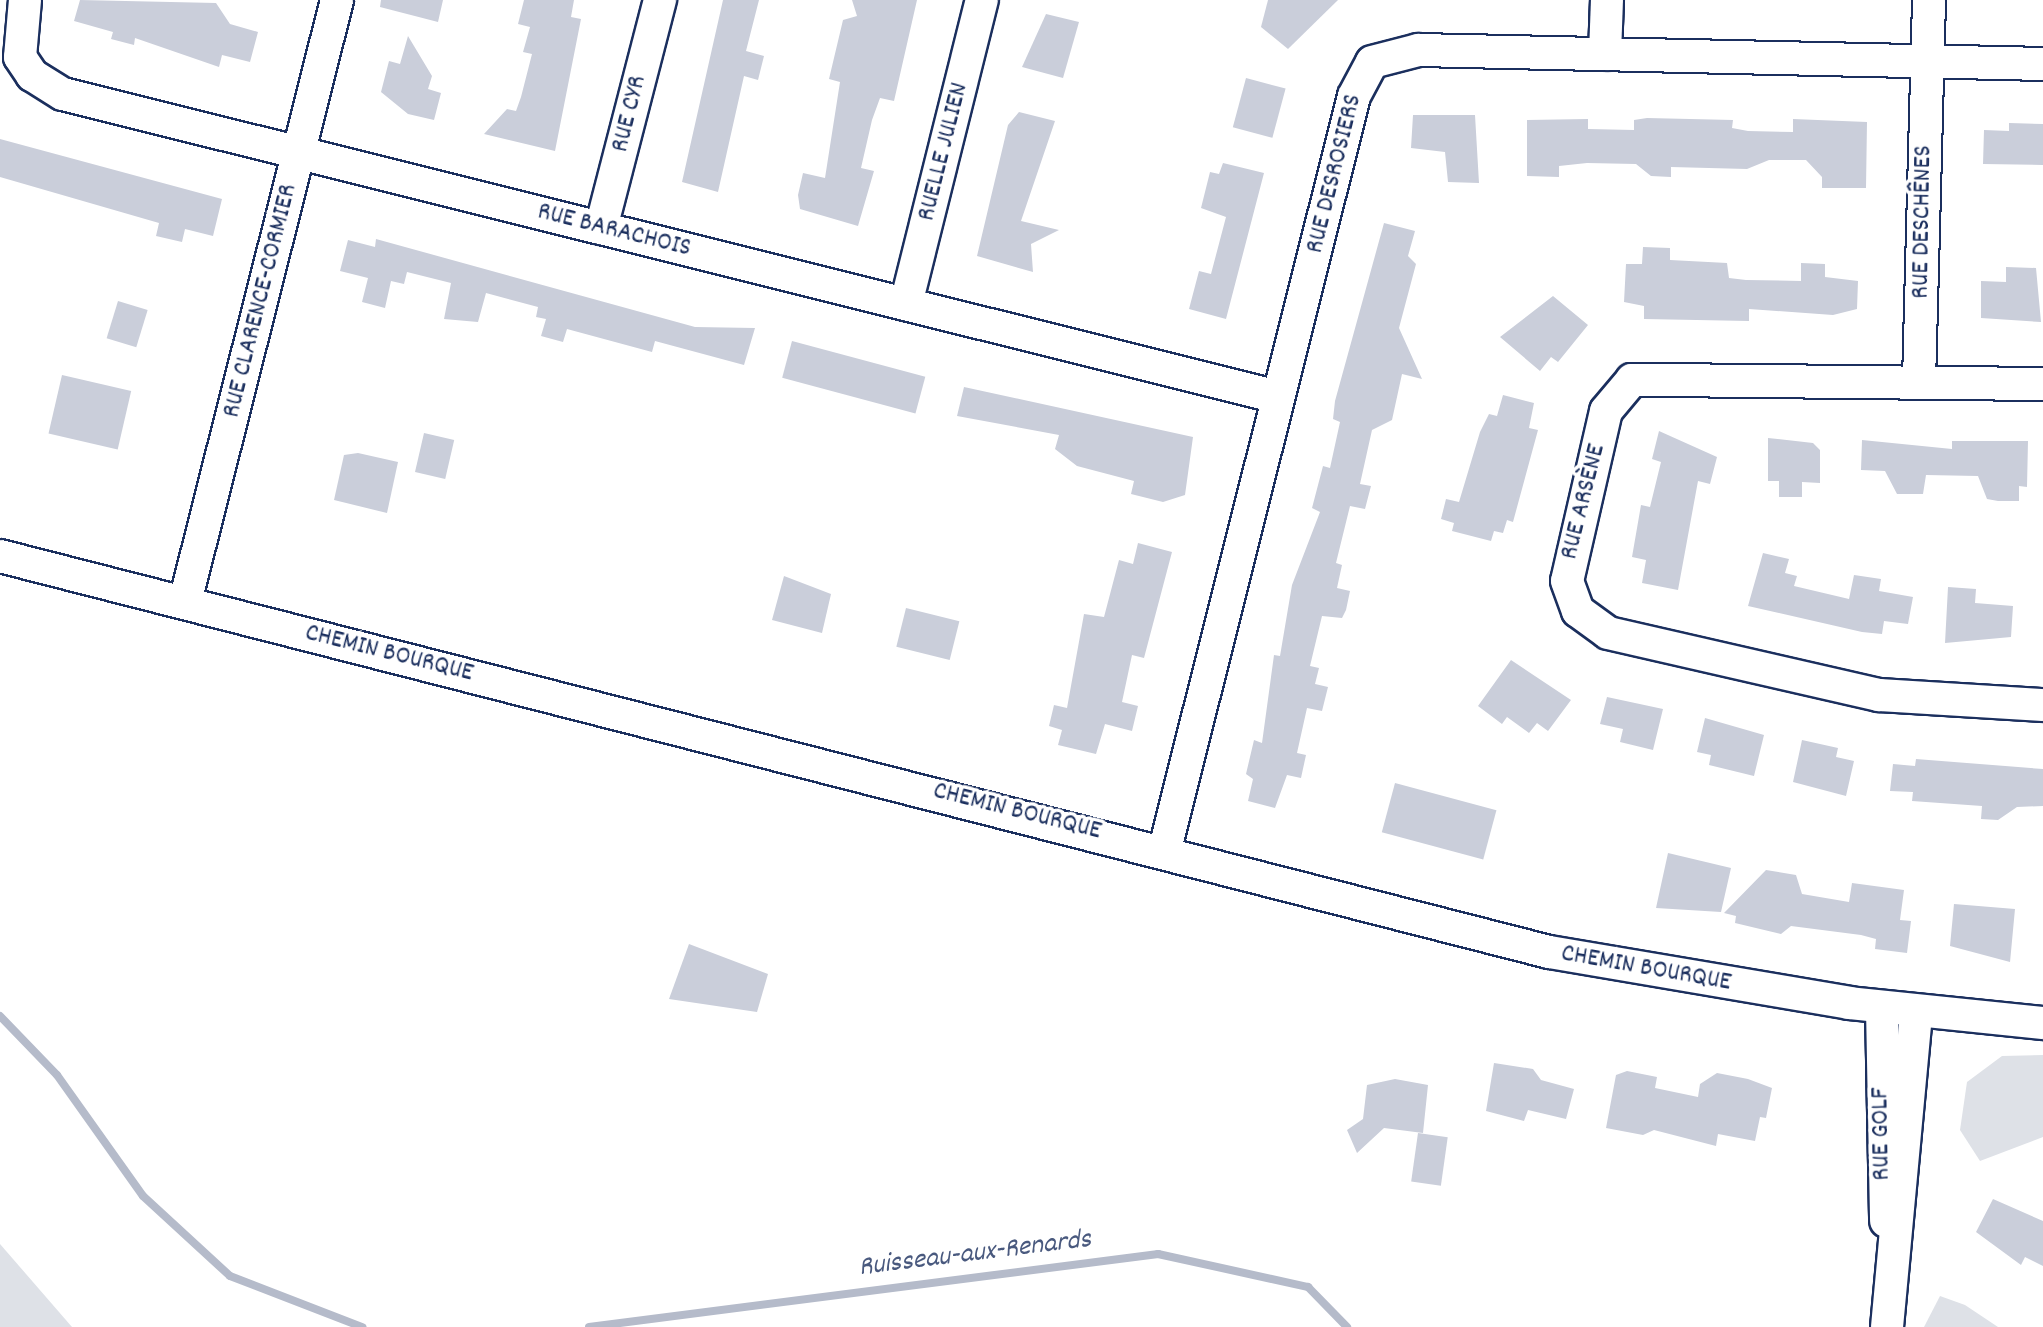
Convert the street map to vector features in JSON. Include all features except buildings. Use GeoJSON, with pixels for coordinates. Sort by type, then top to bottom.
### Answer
{"type":"FeatureCollection","features":[{"type":"Feature","properties":{"kind":"street","name":"RUE BARACHOIS"},"geometry":{"type":"LineString","coordinates":[[25,0],[20,57],[51,89],[1278,397]]}},
{"type":"Feature","properties":{"kind":"street","name":"RUE CLARENCE-CORMIER"},"geometry":{"type":"LineString","coordinates":[[185,602],[337,0]]}},
{"type":"Feature","properties":{"kind":"street","name":"RUE CYR"},"geometry":{"type":"LineString","coordinates":[[601,228],[660,0]]}},
{"type":"Feature","properties":{"kind":"street","name":"RUELLE JULIEN"},"geometry":{"type":"LineString","coordinates":[[906,304],[982,0]]}},
{"type":"Feature","properties":{"kind":"street"},"geometry":{"type":"LineString","coordinates":[[1605,54],[1607,0]]}},
{"type":"Feature","properties":{"kind":"street","name":"RUE DESCHÊNES"},"geometry":{"type":"LineString","coordinates":[[1919,382],[1929,0]]}},
{"type":"Feature","properties":{"kind":"street","name":"RUE DESROSIERS"},"geometry":{"type":"LineString","coordinates":[[1165,849],[1354,96],[1372,62],[1418,50],[2043,64]]}},
{"type":"Feature","properties":{"kind":"street","name":"RUE ARSÈNE"},"geometry":{"type":"LineString","coordinates":[[2043,384],[1657,376],[1624,384],[1606,411],[1567,570],[1572,601],[1608,633],[1879,695],[2043,705]]}},
{"type":"Feature","properties":{"kind":"street","name":"CHEMIN BOURQUE"},"geometry":{"type":"LineString","coordinates":[[0,556],[1165,849],[1549,952],[1882,1008],[2043,1023]]}},
{"type":"Feature","properties":{"kind":"street","name":"RUE GOLF"},"geometry":{"type":"LineString","coordinates":[[1882,1008],[1880,1164],[1890,1260]]}},
{"type":"Feature","properties":{"kind":"street","name":"RUE GOLF"},"geometry":{"type":"LineString","coordinates":[[1887,1327],[1890,1260],[1906,1165],[1916,1012]]}},
{"type":"Feature","properties":{"kind":"shaded area"},"geometry":{"type":"Polygon","coordinates":[[[2043,1055],[2043,1137],[1980,1161],[1960,1130],[1967,1082],[2002,1056],[2043,1055]]]}},
{"type":"Feature","properties":{"kind":"shaded area"},"geometry":{"type":"Polygon","coordinates":[[[0,1244],[72,1327],[0,1327],[0,1244]]]}},
{"type":"Feature","properties":{"kind":"shaded area"},"geometry":{"type":"Polygon","coordinates":[[[1940,1296],[1965,1305],[1998,1327],[1924,1327],[1940,1296]]]}},
{"type":"Feature","properties":{"kind":"waterway","name":"Ruisseau-aux-Renards"},"geometry":{"type":"LineString","coordinates":[[0,1016],[57,1075],[143,1196],[230,1276],[362,1327]]}},
{"type":"Feature","properties":{"kind":"waterway","name":"Ruisseau-aux-Renards"},"geometry":{"type":"LineString","coordinates":[[589,1327],[1158,1254],[1308,1287],[1347,1327]]}}]}
